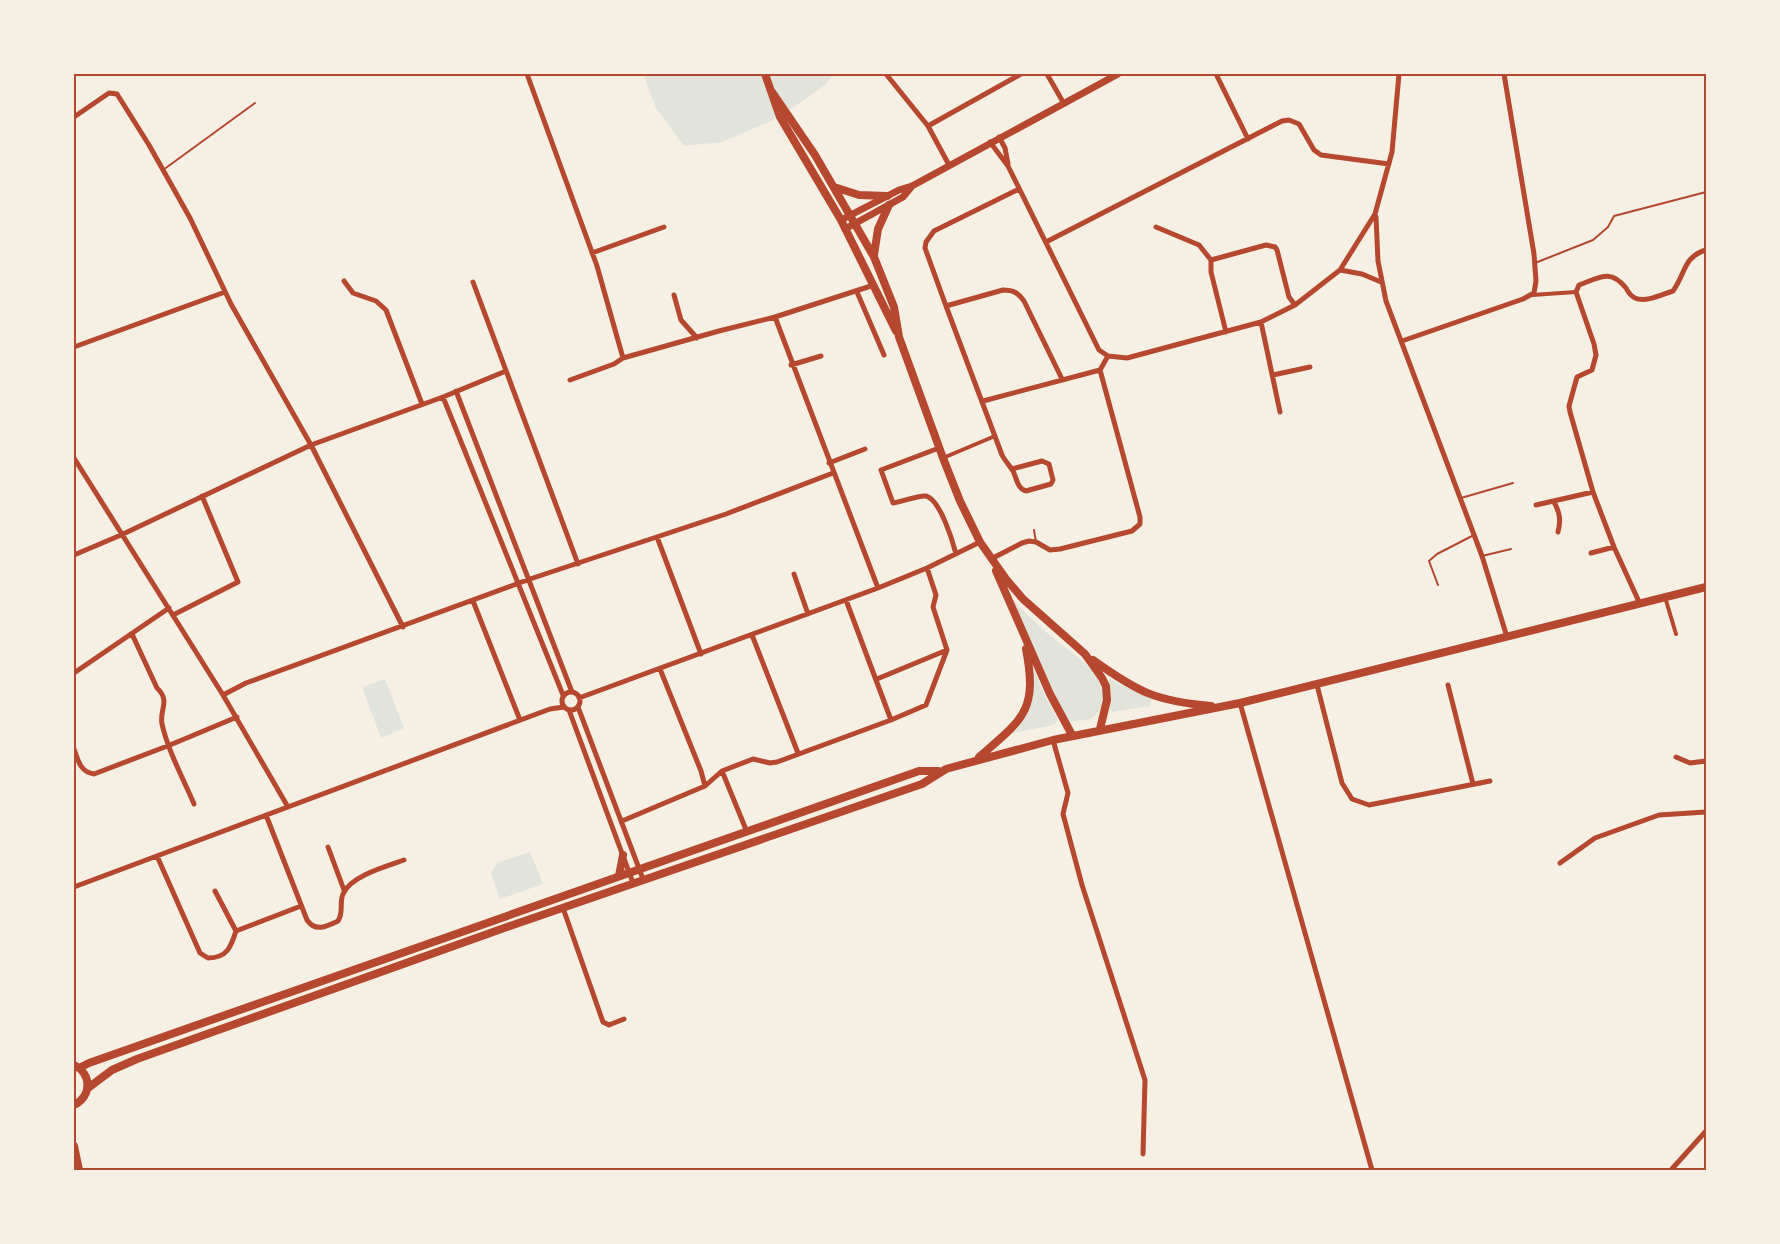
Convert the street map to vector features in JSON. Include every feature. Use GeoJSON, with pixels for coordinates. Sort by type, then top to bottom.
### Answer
{"type":"FeatureCollection","features":[{"type":"Feature","properties":{"kind":"main road"},"geometry":{"type":"LineString","coordinates":[[765,74],[780,117],[841,220],[899,337],[960,501],[991,559],[1023,599],[1085,654],[1123,681],[1154,697],[1186,704],[1222,707]]}},
{"type":"Feature","properties":{"kind":"main road"},"geometry":{"type":"LineString","coordinates":[[841,220],[888,200],[903,197],[912,186],[1118,74]]}},
{"type":"Feature","properties":{"kind":"main road"},"geometry":{"type":"LineString","coordinates":[[772,92],[794,122],[851,214],[874,257],[894,307],[899,337]]}},
{"type":"Feature","properties":{"kind":"main road"},"geometry":{"type":"LineString","coordinates":[[834,187],[859,195],[888,200]]}},
{"type":"Feature","properties":{"kind":"main road"},"geometry":{"type":"LineString","coordinates":[[845,229],[888,200]]}},
{"type":"Feature","properties":{"kind":"main road"},"geometry":{"type":"LineString","coordinates":[[874,257],[878,229],[888,200]]}},
{"type":"Feature","properties":{"kind":"main road"},"geometry":{"type":"LineString","coordinates":[[991,559],[1023,636],[1072,735]]}},
{"type":"Feature","properties":{"kind":"main road"},"geometry":{"type":"LineString","coordinates":[[88,1088],[86,1077],[76,1067],[919,771],[939,771],[1072,735],[1240,703],[1707,587]]}},
{"type":"Feature","properties":{"kind":"main road"},"geometry":{"type":"LineString","coordinates":[[976,760],[1017,724],[1025,711],[1030,684],[1023,636]]}},
{"type":"Feature","properties":{"kind":"main road"},"geometry":{"type":"LineString","coordinates":[[1085,654],[1106,686],[1107,700],[1100,729]]}},
{"type":"Feature","properties":{"kind":"main road"},"geometry":{"type":"LineString","coordinates":[[74,1105],[82,1099],[88,1088],[112,1070],[137,1059],[643,879],[921,784],[939,771]]}},
{"type":"Feature","properties":{"kind":"main road"},"geometry":{"type":"LineString","coordinates":[[618,876],[623,855]]}},
{"type":"Feature","properties":{"kind":"main road"},"geometry":{"type":"LineString","coordinates":[[74,1146],[79,1170]]}},
{"type":"Feature","properties":{"kind":"street"},"geometry":{"type":"LineString","coordinates":[[527,74],[592,253],[623,358]]}},
{"type":"Feature","properties":{"kind":"street"},"geometry":{"type":"LineString","coordinates":[[886,74],[928,126],[949,165]]}},
{"type":"Feature","properties":{"kind":"street"},"geometry":{"type":"LineString","coordinates":[[928,126],[1021,74]]}},
{"type":"Feature","properties":{"kind":"street"},"geometry":{"type":"LineString","coordinates":[[1047,74],[1063,102]]}},
{"type":"Feature","properties":{"kind":"street"},"geometry":{"type":"LineString","coordinates":[[1216,74],[1248,139]]}},
{"type":"Feature","properties":{"kind":"street"},"geometry":{"type":"LineString","coordinates":[[990,142],[1008,166],[1095,344],[1108,356],[1127,358],[1261,322],[1294,305],[1340,270],[1376,214],[1396,126],[1400,74]]}},
{"type":"Feature","properties":{"kind":"street"},"geometry":{"type":"LineString","coordinates":[[1504,74],[1535,263],[1536,287],[1530,296]]}},
{"type":"Feature","properties":{"kind":"street"},"geometry":{"type":"LineString","coordinates":[[74,117],[109,93],[117,94],[190,218],[225,292],[311,445],[403,627]]}},
{"type":"Feature","properties":{"kind":"street"},"geometry":{"type":"LineString","coordinates":[[1046,242],[1282,121],[1296,121],[1316,153],[1389,164]]}},
{"type":"Feature","properties":{"kind":"street"},"geometry":{"type":"LineString","coordinates":[[999,137],[1005,148],[1008,166]]}},
{"type":"Feature","properties":{"kind":"street"},"geometry":{"type":"LineString","coordinates":[[1012,469],[1042,461],[1049,464],[1054,477],[1051,484],[1022,490],[1012,469],[1007,465],[994,436],[925,248],[926,242],[934,231],[1019,189]]}},
{"type":"Feature","properties":{"kind":"street"},"geometry":{"type":"LineString","coordinates":[[1376,214],[1381,282],[1482,556],[1507,637]]}},
{"type":"Feature","properties":{"kind":"street"},"geometry":{"type":"LineString","coordinates":[[592,253],[664,227]]}},
{"type":"Feature","properties":{"kind":"street"},"geometry":{"type":"LineString","coordinates":[[1156,227],[1199,245],[1211,260],[1211,272],[1226,332]]}},
{"type":"Feature","properties":{"kind":"street"},"geometry":{"type":"LineString","coordinates":[[1211,260],[1266,245],[1275,247],[1289,297],[1294,305]]}},
{"type":"Feature","properties":{"kind":"street"},"geometry":{"type":"LineString","coordinates":[[1402,341],[1530,296],[1576,290],[1605,275],[1613,275],[1633,297],[1644,300],[1673,291],[1689,258],[1707,250]]}},
{"type":"Feature","properties":{"kind":"street"},"geometry":{"type":"LineString","coordinates":[[1340,270],[1362,274],[1381,282]]}},
{"type":"Feature","properties":{"kind":"street"},"geometry":{"type":"LineString","coordinates":[[344,281],[353,293],[376,301],[386,310],[422,404]]}},
{"type":"Feature","properties":{"kind":"street"},"geometry":{"type":"LineString","coordinates":[[473,282],[578,564]]}},
{"type":"Feature","properties":{"kind":"street"},"geometry":{"type":"LineString","coordinates":[[570,380],[614,364],[623,358],[775,317],[874,285]]}},
{"type":"Feature","properties":{"kind":"street"},"geometry":{"type":"LineString","coordinates":[[946,306],[1004,290],[1018,293],[1024,300],[1062,379]]}},
{"type":"Feature","properties":{"kind":"street"},"geometry":{"type":"LineString","coordinates":[[1576,290],[1596,355],[1592,370],[1577,377],[1569,412],[1593,492],[1614,547],[1640,604]]}},
{"type":"Feature","properties":{"kind":"street"},"geometry":{"type":"LineString","coordinates":[[74,347],[225,292]]}},
{"type":"Feature","properties":{"kind":"street"},"geometry":{"type":"LineString","coordinates":[[857,292],[884,355]]}},
{"type":"Feature","properties":{"kind":"street"},"geometry":{"type":"LineString","coordinates":[[674,295],[681,320],[697,338]]}},
{"type":"Feature","properties":{"kind":"street"},"geometry":{"type":"LineString","coordinates":[[775,317],[791,365],[878,588]]}},
{"type":"Feature","properties":{"kind":"street"},"geometry":{"type":"LineString","coordinates":[[1261,322],[1280,412]]}},
{"type":"Feature","properties":{"kind":"street"},"geometry":{"type":"LineString","coordinates":[[791,365],[821,356]]}},
{"type":"Feature","properties":{"kind":"street"},"geometry":{"type":"LineString","coordinates":[[991,559],[1022,543],[1036,543],[1044,548],[1059,549],[1132,531],[1140,524],[1100,370],[1108,356]]}},
{"type":"Feature","properties":{"kind":"street"},"geometry":{"type":"LineString","coordinates":[[1273,375],[1310,367]]}},
{"type":"Feature","properties":{"kind":"street"},"geometry":{"type":"LineString","coordinates":[[983,401],[1100,370]]}},
{"type":"Feature","properties":{"kind":"street"},"geometry":{"type":"LineString","coordinates":[[74,555],[122,535],[311,445],[443,397],[506,371]]}},
{"type":"Feature","properties":{"kind":"street"},"geometry":{"type":"LineString","coordinates":[[456,392],[572,692],[579,698]]}},
{"type":"Feature","properties":{"kind":"street"},"geometry":{"type":"LineString","coordinates":[[443,397],[519,583],[633,883]]}},
{"type":"Feature","properties":{"kind":"street"},"geometry":{"type":"LineString","coordinates":[[943,458],[994,436]]}},
{"type":"Feature","properties":{"kind":"street"},"geometry":{"type":"LineString","coordinates":[[939,448],[881,470],[893,503],[926,496],[933,500],[956,554]]}},
{"type":"Feature","properties":{"kind":"street"},"geometry":{"type":"LineString","coordinates":[[829,463],[865,449]]}},
{"type":"Feature","properties":{"kind":"street"},"geometry":{"type":"LineString","coordinates":[[74,458],[237,717],[288,807]]}},
{"type":"Feature","properties":{"kind":"street"},"geometry":{"type":"LineString","coordinates":[[223,695],[246,683],[519,583],[772,497],[833,473]]}},
{"type":"Feature","properties":{"kind":"street"},"geometry":{"type":"LineString","coordinates":[[1536,505],[1593,492]]}},
{"type":"Feature","properties":{"kind":"street"},"geometry":{"type":"LineString","coordinates":[[173,615],[238,582],[202,496]]}},
{"type":"Feature","properties":{"kind":"street"},"geometry":{"type":"LineString","coordinates":[[1554,502],[1559,512],[1558,532]]}},
{"type":"Feature","properties":{"kind":"street"},"geometry":{"type":"LineString","coordinates":[[657,537],[701,654]]}},
{"type":"Feature","properties":{"kind":"street"},"geometry":{"type":"LineString","coordinates":[[579,698],[878,588],[927,568],[980,542]]}},
{"type":"Feature","properties":{"kind":"street"},"geometry":{"type":"LineString","coordinates":[[1591,553],[1614,547]]}},
{"type":"Feature","properties":{"kind":"street"},"geometry":{"type":"LineString","coordinates":[[622,821],[705,786],[722,771],[753,759],[770,763],[891,720],[926,705],[947,650],[933,608],[936,595],[927,568]]}},
{"type":"Feature","properties":{"kind":"street"},"geometry":{"type":"LineString","coordinates":[[794,574],[808,614]]}},
{"type":"Feature","properties":{"kind":"street"},"geometry":{"type":"LineString","coordinates":[[1665,597],[1676,634]]}},
{"type":"Feature","properties":{"kind":"street"},"geometry":{"type":"LineString","coordinates":[[846,600],[891,720]]}},
{"type":"Feature","properties":{"kind":"street"},"geometry":{"type":"LineString","coordinates":[[473,601],[520,720]]}},
{"type":"Feature","properties":{"kind":"street"},"geometry":{"type":"LineString","coordinates":[[74,673],[169,608]]}},
{"type":"Feature","properties":{"kind":"street"},"geometry":{"type":"LineString","coordinates":[[132,634],[160,692],[165,706],[162,723],[194,804]]}},
{"type":"Feature","properties":{"kind":"street"},"geometry":{"type":"LineString","coordinates":[[752,635],[798,753]]}},
{"type":"Feature","properties":{"kind":"street"},"geometry":{"type":"LineString","coordinates":[[877,679],[947,650]]}},
{"type":"Feature","properties":{"kind":"street"},"geometry":{"type":"LineString","coordinates":[[660,669],[705,786]]}},
{"type":"Feature","properties":{"kind":"street"},"geometry":{"type":"LineString","coordinates":[[1317,685],[1342,783],[1352,799],[1369,805],[1490,781]]}},
{"type":"Feature","properties":{"kind":"street"},"geometry":{"type":"LineString","coordinates":[[1448,685],[1473,784]]}},
{"type":"Feature","properties":{"kind":"street"},"geometry":{"type":"LineString","coordinates":[[74,887],[550,709],[564,703],[572,692]]}},
{"type":"Feature","properties":{"kind":"street"},"geometry":{"type":"LineString","coordinates":[[579,698],[578,707],[643,879]]}},
{"type":"Feature","properties":{"kind":"street"},"geometry":{"type":"LineString","coordinates":[[564,703],[578,707]]}},
{"type":"Feature","properties":{"kind":"street"},"geometry":{"type":"LineString","coordinates":[[1240,703],[1372,1170]]}},
{"type":"Feature","properties":{"kind":"street"},"geometry":{"type":"LineString","coordinates":[[74,750],[82,769],[90,773],[98,772],[237,717]]}},
{"type":"Feature","properties":{"kind":"street"},"geometry":{"type":"LineString","coordinates":[[1053,740],[1068,793],[1063,814],[1082,885],[1145,1080],[1143,1154]]}},
{"type":"Feature","properties":{"kind":"street"},"geometry":{"type":"LineString","coordinates":[[1676,757],[1690,763],[1707,761]]}},
{"type":"Feature","properties":{"kind":"street"},"geometry":{"type":"LineString","coordinates":[[722,771],[747,832]]}},
{"type":"Feature","properties":{"kind":"street"},"geometry":{"type":"LineString","coordinates":[[1560,863],[1595,838],[1659,815],[1707,812]]}},
{"type":"Feature","properties":{"kind":"street"},"geometry":{"type":"LineString","coordinates":[[266,815],[301,906],[313,927],[318,928],[335,923],[341,914],[344,890],[358,878],[404,860]]}},
{"type":"Feature","properties":{"kind":"street"},"geometry":{"type":"LineString","coordinates":[[328,847],[344,890]]}},
{"type":"Feature","properties":{"kind":"street"},"geometry":{"type":"LineString","coordinates":[[157,856],[200,953],[203,956],[214,958],[227,953],[231,948],[236,931],[215,891]]}},
{"type":"Feature","properties":{"kind":"street"},"geometry":{"type":"LineString","coordinates":[[236,931],[301,906]]}},
{"type":"Feature","properties":{"kind":"street"},"geometry":{"type":"LineString","coordinates":[[563,908],[603,1022],[609,1025],[624,1019]]}},
{"type":"Feature","properties":{"kind":"street"},"geometry":{"type":"LineString","coordinates":[[1671,1170],[1707,1131]]}},
{"type":"Feature","properties":{"kind":"lane"},"geometry":{"type":"LineString","coordinates":[[163,170],[255,103]]}},
{"type":"Feature","properties":{"kind":"lane"},"geometry":{"type":"LineString","coordinates":[[1535,263],[1593,240],[1608,227],[1614,216],[1707,192]]}},
{"type":"Feature","properties":{"kind":"lane"},"geometry":{"type":"LineString","coordinates":[[1461,498],[1513,483]]}},
{"type":"Feature","properties":{"kind":"lane"},"geometry":{"type":"LineString","coordinates":[[1034,530],[1036,543]]}},
{"type":"Feature","properties":{"kind":"lane"},"geometry":{"type":"LineString","coordinates":[[1438,585],[1429,561],[1437,554],[1474,535]]}},
{"type":"Feature","properties":{"kind":"lane"},"geometry":{"type":"LineString","coordinates":[[1482,556],[1511,549]]}},
{"type":"Feature","properties":{"kind":"shaded area"},"geometry":{"type":"Polygon","coordinates":[[[643,74],[834,74],[825,85],[778,118],[722,142],[684,146],[656,108],[643,74]]]}},
{"type":"Feature","properties":{"kind":"shaded area"},"geometry":{"type":"Polygon","coordinates":[[[1010,597],[1042,629],[1082,660],[1099,680],[1103,700],[1094,717],[1070,721],[1063,714],[1010,597]]]}},
{"type":"Feature","properties":{"kind":"shaded area"},"geometry":{"type":"Polygon","coordinates":[[[1031,662],[1058,720],[1054,725],[1013,733],[1030,709],[1033,692],[1031,662]]]}},
{"type":"Feature","properties":{"kind":"shaded area"},"geometry":{"type":"Polygon","coordinates":[[[1109,678],[1130,689],[1152,696],[1150,706],[1112,712],[1110,710],[1109,678]]]}},
{"type":"Feature","properties":{"kind":"shaded area"},"geometry":{"type":"Polygon","coordinates":[[[385,679],[404,728],[381,738],[362,687],[385,679]]]}},
{"type":"Feature","properties":{"kind":"shaded area"},"geometry":{"type":"Polygon","coordinates":[[[530,852],[543,884],[500,899],[491,874],[497,863],[530,852]]]}}]}
